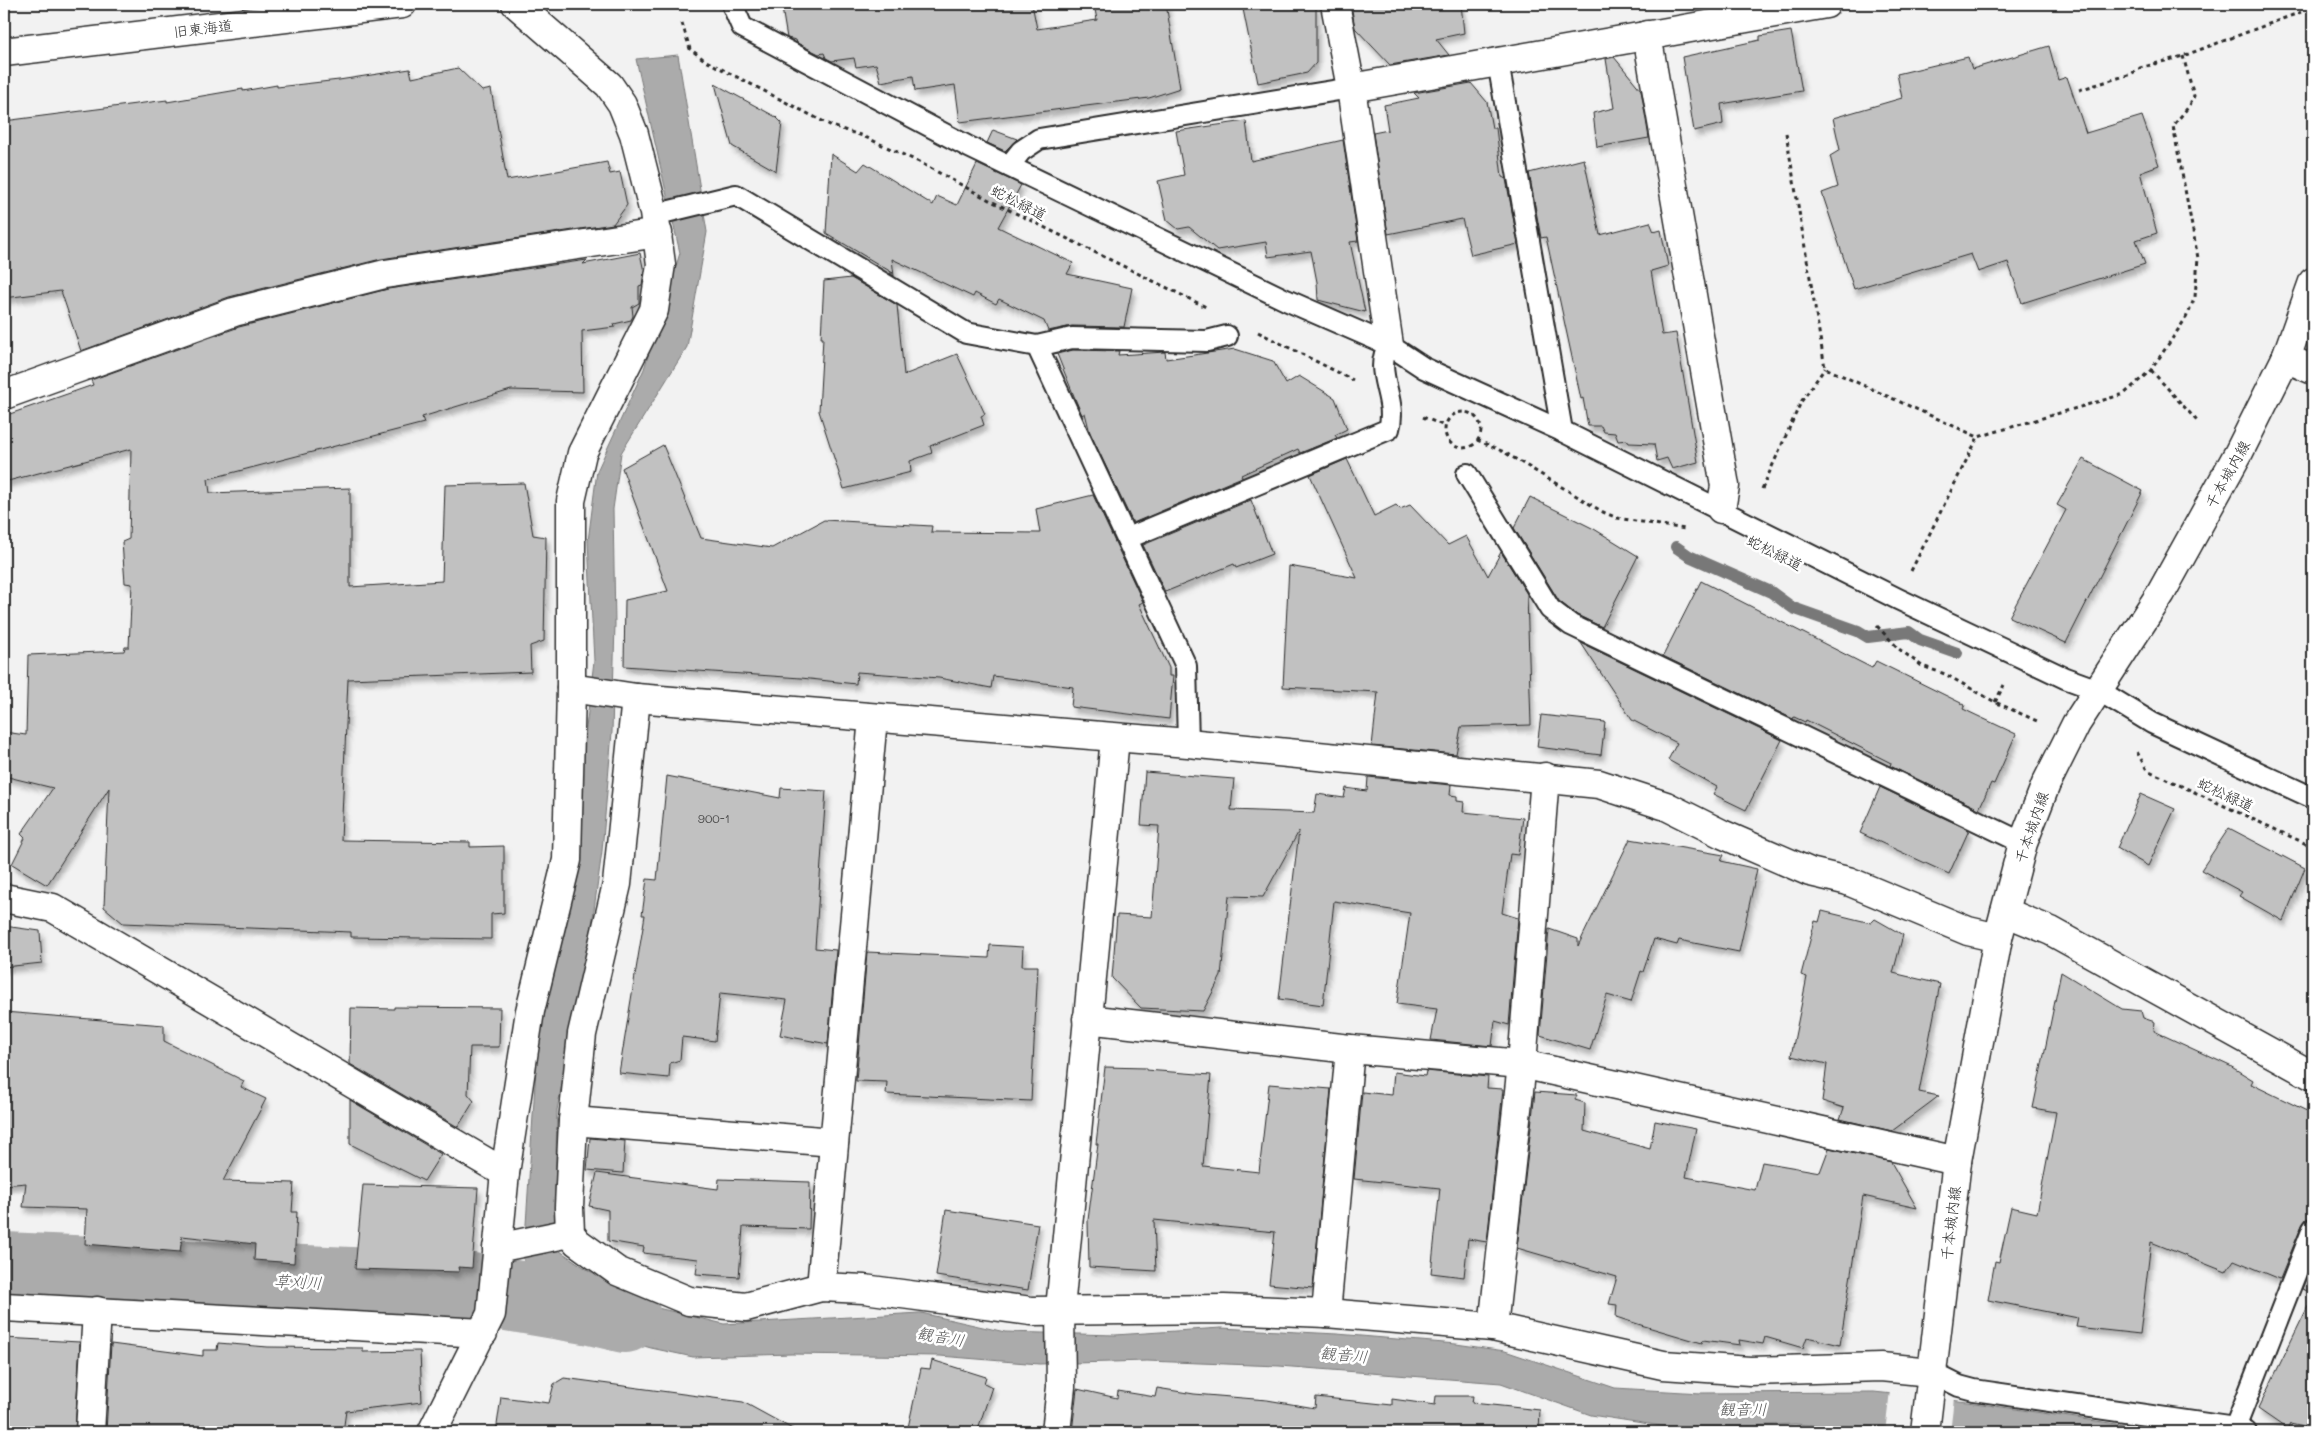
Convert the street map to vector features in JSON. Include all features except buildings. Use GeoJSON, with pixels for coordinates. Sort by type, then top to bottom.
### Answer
{"type":"FeatureCollection","features":[{"type":"Feature","properties":{"kind":"street","name":"旧東海道"},"geometry":{"type":"LineString","coordinates":[[4,52],[402,4]]}},
{"type":"Feature","properties":{"kind":"street"},"geometry":{"type":"LineString","coordinates":[[432,1432],[491,1314],[496,1248],[505,1173],[530,1011],[567,860],[571,688],[571,501],[582,453],[654,310],[661,264],[659,219],[634,134],[622,104],[609,84],[516,4]]}},
{"type":"Feature","properties":{"kind":"street"},"geometry":{"type":"LineString","coordinates":[[1335,4],[1351,88],[1389,346]]}},
{"type":"Feature","properties":{"kind":"street"},"geometry":{"type":"LineString","coordinates":[[1351,88],[1826,4]]}},
{"type":"Feature","properties":{"kind":"street"},"geometry":{"type":"LineString","coordinates":[[1647,35],[1725,486],[1721,509]]}},
{"type":"Feature","properties":{"kind":"street"},"geometry":{"type":"LineString","coordinates":[[4,395],[234,312],[385,274],[659,219]]}},
{"type":"Feature","properties":{"kind":"street","name":"千本城内線"},"geometry":{"type":"LineString","coordinates":[[1925,1432],[1957,1161],[1998,938],[2023,843],[2046,784],[2076,724],[2161,592],[2239,452],[2286,358],[2313,282]]}},
{"type":"Feature","properties":{"kind":"street"},"geometry":{"type":"LineString","coordinates":[[2286,358],[2313,370]]}},
{"type":"Feature","properties":{"kind":"street"},"geometry":{"type":"LineString","coordinates":[[571,688],[636,698],[1188,743],[1599,784],[1666,806],[1722,834],[1810,872],[1848,881],[1968,931],[1998,938]]}},
{"type":"Feature","properties":{"kind":"street"},"geometry":{"type":"LineString","coordinates":[[636,698],[618,884],[582,1034],[573,1121],[568,1207],[570,1233],[577,1242],[617,1271],[689,1301],[746,1307],[821,1287],[864,1289],[1031,1310],[1224,1309],[1326,1313],[1493,1327],[1663,1365],[1750,1371],[1881,1367],[1930,1382]]}},
{"type":"Feature","properties":{"kind":"street"},"geometry":{"type":"LineString","coordinates":[[821,1287],[873,718]]}},
{"type":"Feature","properties":{"kind":"street"},"geometry":{"type":"LineString","coordinates":[[1056,1432],[1061,1380],[1060,1309],[1115,738]]}},
{"type":"Feature","properties":{"kind":"street"},"geometry":{"type":"LineString","coordinates":[[1493,1327],[1522,1064],[1545,778]]}},
{"type":"Feature","properties":{"kind":"street"},"geometry":{"type":"LineString","coordinates":[[4,898],[53,908],[505,1173]]}},
{"type":"Feature","properties":{"kind":"street"},"geometry":{"type":"LineString","coordinates":[[2005,912],[2051,931],[2313,1076]]}},
{"type":"Feature","properties":{"kind":"street"},"geometry":{"type":"LineString","coordinates":[[1087,1019],[1350,1049],[1522,1064],[1957,1161]]}},
{"type":"Feature","properties":{"kind":"street"},"geometry":{"type":"LineString","coordinates":[[1326,1313],[1350,1049]]}},
{"type":"Feature","properties":{"kind":"street"},"geometry":{"type":"LineString","coordinates":[[573,1121],[834,1142]]}},
{"type":"Feature","properties":{"kind":"street"},"geometry":{"type":"LineString","coordinates":[[496,1248],[570,1233]]}},
{"type":"Feature","properties":{"kind":"street"},"geometry":{"type":"LineString","coordinates":[[4,1307],[483,1333]]}},
{"type":"Feature","properties":{"kind":"street"},"geometry":{"type":"LineString","coordinates":[[90,1432],[97,1311]]}},
{"type":"Feature","properties":{"kind":"lane"},"geometry":{"type":"LineString","coordinates":[[732,4],[742,27],[1009,166],[1286,300],[1389,346],[1424,368],[1562,431],[1898,599],[2065,678],[2098,690],[2152,723],[2313,798]]}},
{"type":"Feature","properties":{"kind":"lane"},"geometry":{"type":"LineString","coordinates":[[1498,62],[1562,431]]}},
{"type":"Feature","properties":{"kind":"lane"},"geometry":{"type":"LineString","coordinates":[[1009,166],[1021,150],[1039,139],[1351,88]]}},
{"type":"Feature","properties":{"kind":"lane"},"geometry":{"type":"LineString","coordinates":[[659,219],[714,200],[736,195],[966,333],[1037,346],[1072,338],[1208,341],[1227,336]]}},
{"type":"Feature","properties":{"kind":"lane"},"geometry":{"type":"LineString","coordinates":[[1037,346],[1186,666],[1188,743]]}},
{"type":"Feature","properties":{"kind":"lane"},"geometry":{"type":"LineString","coordinates":[[1128,538],[1389,429],[1392,418],[1391,401],[1382,363],[1384,354],[1389,346]]}},
{"type":"Feature","properties":{"kind":"lane"},"geometry":{"type":"LineString","coordinates":[[1467,474],[1550,609],[1571,625],[2023,843]]}},
{"type":"Feature","properties":{"kind":"lane"},"geometry":{"type":"LineString","coordinates":[[1930,1382],[2240,1430],[2313,1229]]}},
{"type":"Feature","properties":{"kind":"path"},"geometry":{"type":"LineString","coordinates":[[2079,90],[2131,74],[2140,68],[2183,56],[2301,12]]}},
{"type":"Feature","properties":{"kind":"path","name":"蛇松緑道"},"geometry":{"type":"LineString","coordinates":[[682,23],[690,49],[706,61],[832,126],[863,136],[919,162],[993,202],[1213,310]]}},
{"type":"Feature","properties":{"kind":"path"},"geometry":{"type":"LineString","coordinates":[[1824,368],[1978,437],[2124,394],[2151,370],[2186,318],[2195,297],[2198,258],[2173,126],[2190,105],[2194,96],[2183,56]]}},
{"type":"Feature","properties":{"kind":"path"},"geometry":{"type":"LineString","coordinates":[[1759,495],[1801,402],[1824,368],[1786,133]]}},
{"type":"Feature","properties":{"kind":"path"},"geometry":{"type":"LineString","coordinates":[[1253,330],[1357,382]]}},
{"type":"Feature","properties":{"kind":"path"},"geometry":{"type":"LineString","coordinates":[[2151,370],[2197,420]]}},
{"type":"Feature","properties":{"kind":"path"},"geometry":{"type":"LineString","coordinates":[[1462,412],[1473,415],[1477,419],[1480,430],[1477,440],[1466,447],[1455,446],[1447,437],[1445,426],[1448,420],[1456,413],[1462,412]]}},
{"type":"Feature","properties":{"kind":"path"},"geometry":{"type":"LineString","coordinates":[[1417,415],[1445,426]]}},
{"type":"Feature","properties":{"kind":"path"},"geometry":{"type":"LineString","coordinates":[[1898,599],[1978,437]]}},
{"type":"Feature","properties":{"kind":"path"},"geometry":{"type":"LineString","coordinates":[[1477,440],[1504,452],[1603,512],[1617,518],[1689,530]]}},
{"type":"Feature","properties":{"kind":"path"},"geometry":{"type":"LineString","coordinates":[[1872,620],[1899,649],[1922,666],[1945,674],[1995,702],[2042,724]]}},
{"type":"Feature","properties":{"kind":"path","name":"蛇松緑道"},"geometry":{"type":"LineString","coordinates":[[2137,752],[2147,770],[2313,847]]}},
{"type":"Feature","properties":{"kind":"water","name":"観音川"},"geometry":{"type":"Polygon","coordinates":[[[678,55],[707,232],[687,347],[621,453],[613,509],[615,624],[612,732],[602,851],[590,939],[557,1110],[554,1247],[637,1303],[724,1324],[921,1313],[1005,1332],[1115,1335],[1221,1328],[1337,1334],[1456,1344],[1505,1351],[1615,1388],[1701,1393],[1874,1392],[1968,1402],[2170,1432],[1912,1432],[1795,1424],[1681,1429],[1591,1415],[1501,1383],[1279,1366],[1147,1361],[1039,1364],[940,1356],[791,1354],[693,1357],[651,1348],[528,1313],[523,1271],[538,1038],[580,779],[594,661],[588,541],[597,471],[644,369],[680,253],[636,59],[678,55]]]}},
{"type":"Feature","properties":{"kind":"pier"},"geometry":{"type":"Polygon","coordinates":[[[1890,1391],[1954,1398],[1950,1432],[1885,1432],[1890,1391]]]}},
{"type":"Feature","properties":{"kind":"waterway"},"geometry":{"type":"LineString","coordinates":[[1676,547],[1689,556],[1771,592],[1793,608],[1858,631],[1868,637],[1909,632],[1920,640],[1957,653]]}},
{"type":"Feature","properties":{"kind":"waterway","name":"草刈川"},"geometry":{"type":"LineString","coordinates":[[4,1268],[466,1288],[591,1309],[625,1317]]}}]}
